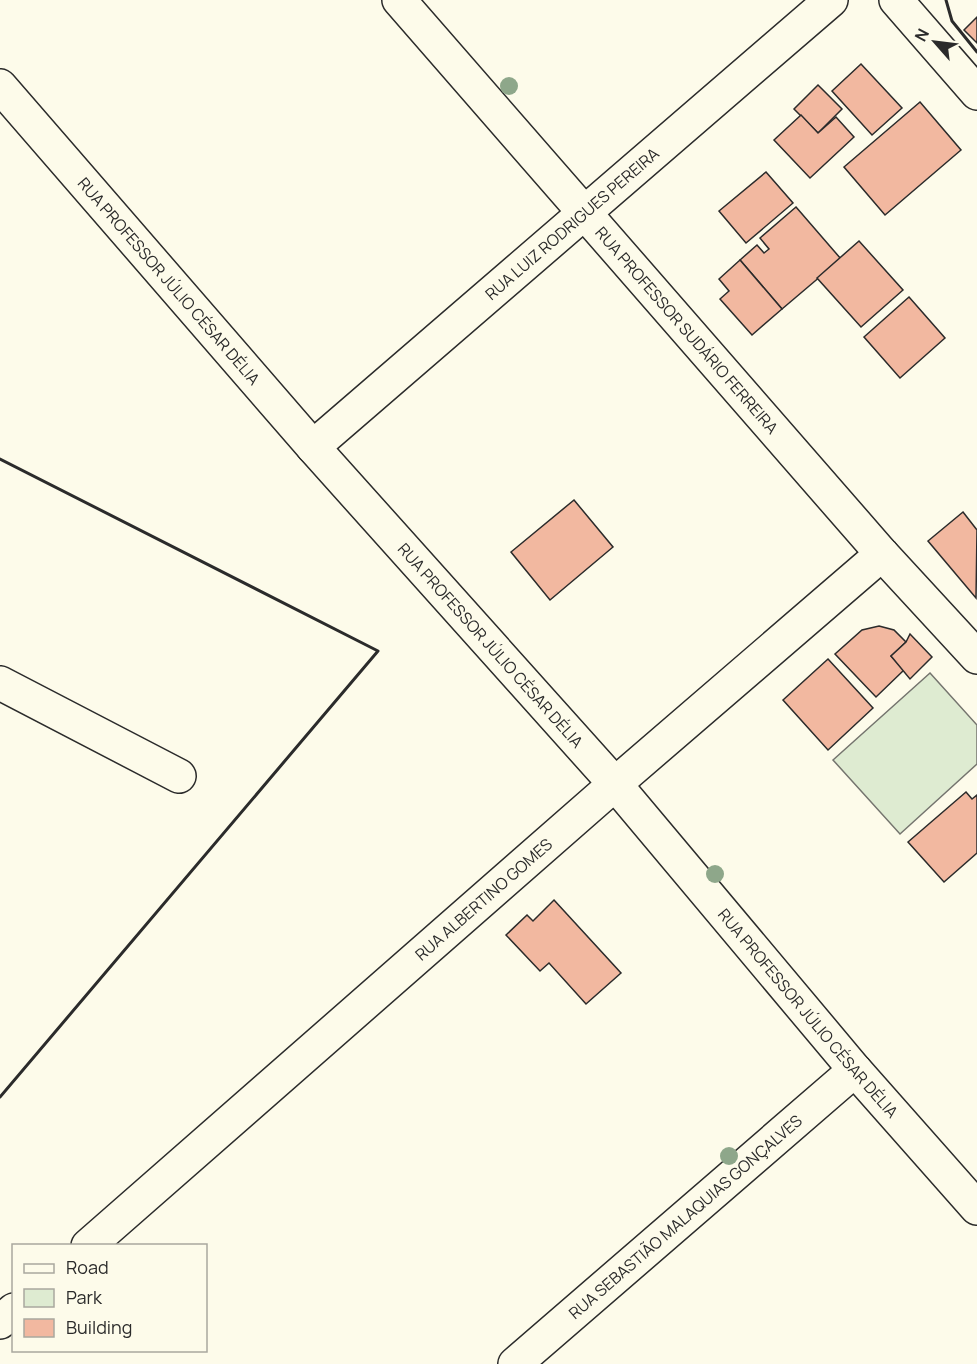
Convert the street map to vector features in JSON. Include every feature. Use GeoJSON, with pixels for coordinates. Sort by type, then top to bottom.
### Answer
{"type":"FeatureCollection","features":[{"type":"Feature","properties":{"kind":"street","name":"RUA PROFESSOR SUDÁRIO FERREIRA"},"geometry":{"type":"LineString","coordinates":[[399,0],[882,554],[977,657]]}},
{"type":"Feature","properties":{"kind":"street","name":"RUA LUIZ RODRIGUES PEREIRA"},"geometry":{"type":"LineString","coordinates":[[313,447],[831,0]]}},
{"type":"Feature","properties":{"kind":"street"},"geometry":{"type":"LineString","coordinates":[[896,0],[977,93]]}},
{"type":"Feature","properties":{"kind":"street","name":"RUA PROFESSOR JÚLIO CÉSAR DÉLIA"},"geometry":{"type":"LineString","coordinates":[[0,86],[313,447],[615,784],[855,1070],[977,1208]]}},
{"type":"Feature","properties":{"kind":"street","name":"RUA ALBERTINO GOMES"},"geometry":{"type":"LineString","coordinates":[[89,1244],[882,554]]}},
{"type":"Feature","properties":{"kind":"street"},"geometry":{"type":"LineString","coordinates":[[0,683],[179,777]]}},
{"type":"Feature","properties":{"kind":"street","name":"RUA SEBASTIÃO MALAQUIAS GONÇALVES"},"geometry":{"type":"LineString","coordinates":[[515,1364],[855,1070]]}},
{"type":"Feature","properties":{"kind":"street"},"geometry":{"type":"LineString","coordinates":[[0,1322],[12,1312]]}},
{"type":"Feature","properties":{"kind":"green space"},"geometry":{"type":"Polygon","coordinates":[[[930,673],[977,725],[977,764],[900,834],[833,760],[930,673]]]}},
{"type":"Feature","properties":{"kind":"building"},"geometry":{"type":"Polygon","coordinates":[[[977,17],[977,43],[964,30],[977,17]]]}},
{"type":"Feature","properties":{"kind":"building"},"geometry":{"type":"Polygon","coordinates":[[[861,64],[902,108],[872,135],[832,91],[861,64]]]}},
{"type":"Feature","properties":{"kind":"building"},"geometry":{"type":"Polygon","coordinates":[[[818,85],[842,109],[818,133],[794,109],[818,85]]]}},
{"type":"Feature","properties":{"kind":"building"},"geometry":{"type":"Polygon","coordinates":[[[920,102],[961,150],[885,215],[844,167],[920,102]]]}},
{"type":"Feature","properties":{"kind":"building"},"geometry":{"type":"Polygon","coordinates":[[[801,115],[818,133],[836,117],[854,137],[810,178],[774,140],[801,115]]]}},
{"type":"Feature","properties":{"kind":"building"},"geometry":{"type":"Polygon","coordinates":[[[766,172],[793,203],[746,243],[719,211],[766,172]]]}},
{"type":"Feature","properties":{"kind":"building"},"geometry":{"type":"Polygon","coordinates":[[[796,207],[841,259],[782,309],[740,260],[757,245],[764,253],[769,249],[760,238],[796,207]]]}},
{"type":"Feature","properties":{"kind":"building"},"geometry":{"type":"Polygon","coordinates":[[[859,241],[903,290],[861,327],[817,278],[859,241]]]}},
{"type":"Feature","properties":{"kind":"building"},"geometry":{"type":"Polygon","coordinates":[[[740,260],[782,309],[752,335],[720,299],[729,291],[719,279],[740,260]]]}},
{"type":"Feature","properties":{"kind":"building"},"geometry":{"type":"Polygon","coordinates":[[[909,297],[945,338],[900,378],[864,337],[909,297]]]}},
{"type":"Feature","properties":{"kind":"building"},"geometry":{"type":"Polygon","coordinates":[[[574,500],[613,547],[550,600],[511,552],[574,500]]]}},
{"type":"Feature","properties":{"kind":"building"},"geometry":{"type":"Polygon","coordinates":[[[963,512],[977,530],[976,598],[928,541],[963,512]]]}},
{"type":"Feature","properties":{"kind":"building"},"geometry":{"type":"Polygon","coordinates":[[[879,626],[894,630],[906,642],[891,656],[904,670],[876,697],[835,654],[862,630],[879,626]]]}},
{"type":"Feature","properties":{"kind":"building"},"geometry":{"type":"Polygon","coordinates":[[[910,634],[932,657],[910,679],[891,656],[906,642],[910,634]]]}},
{"type":"Feature","properties":{"kind":"building"},"geometry":{"type":"Polygon","coordinates":[[[828,659],[873,708],[828,750],[783,700],[828,659]]]}},
{"type":"Feature","properties":{"kind":"building"},"geometry":{"type":"Polygon","coordinates":[[[966,792],[972,799],[977,795],[977,853],[944,882],[908,842],[966,792]]]}},
{"type":"Feature","properties":{"kind":"building"},"geometry":{"type":"Polygon","coordinates":[[[554,900],[621,973],[586,1004],[549,963],[540,971],[506,935],[527,915],[533,921],[554,900]]]}},
{"type":"Feature","properties":{"kind":"wall"},"geometry":{"type":"LineString","coordinates":[[946,0],[952,21],[977,52]]}},
{"type":"Feature","properties":{"kind":"wall"},"geometry":{"type":"LineString","coordinates":[[0,459],[378,651],[0,1097]]}}]}
